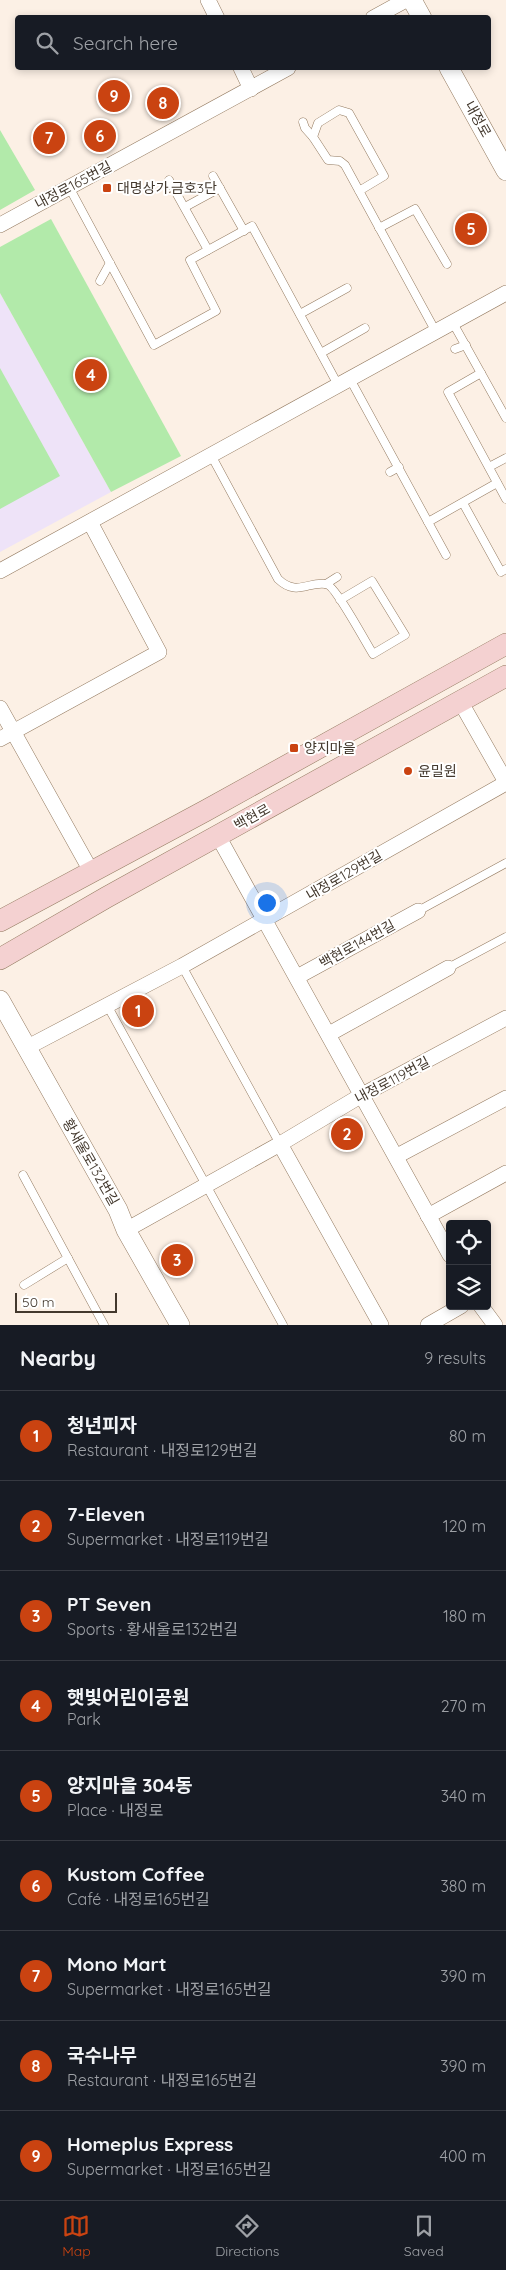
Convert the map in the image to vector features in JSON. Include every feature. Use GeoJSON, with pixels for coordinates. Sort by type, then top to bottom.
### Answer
{"type":"FeatureCollection","features":[{"type":"Feature","properties":{"kind":"main road","name":"백현로"},"geometry":{"type":"LineString","coordinates":[[0,921],[205,811],[506,644]]}},
{"type":"Feature","properties":{"kind":"main road","name":"백현로"},"geometry":{"type":"LineString","coordinates":[[0,959],[506,676]]}},
{"type":"Feature","properties":{"kind":"street"},"geometry":{"type":"LineString","coordinates":[[208,0],[216,15]]}},
{"type":"Feature","properties":{"kind":"street"},"geometry":{"type":"LineString","coordinates":[[378,15],[406,0]]}},
{"type":"Feature","properties":{"kind":"street"},"geometry":{"type":"LineString","coordinates":[[412,0],[420,15]]}},
{"type":"Feature","properties":{"kind":"street"},"geometry":{"type":"LineString","coordinates":[[242,70],[251,89]]}},
{"type":"Feature","properties":{"kind":"street","name":"내정로165번길"},"geometry":{"type":"LineString","coordinates":[[0,225],[284,70]]}},
{"type":"Feature","properties":{"kind":"street","name":"내정로"},"geometry":{"type":"LineString","coordinates":[[450,70],[506,171]]}},
{"type":"Feature","properties":{"kind":"street"},"geometry":{"type":"LineString","coordinates":[[0,571],[506,293]]}},
{"type":"Feature","properties":{"kind":"street"},"geometry":{"type":"LineString","coordinates":[[6,735],[159,652],[90,522]]}},
{"type":"Feature","properties":{"kind":"street"},"geometry":{"type":"LineString","coordinates":[[460,701],[506,782]]}},
{"type":"Feature","properties":{"kind":"street"},"geometry":{"type":"LineString","coordinates":[[0,708],[6,735],[91,871]]}},
{"type":"Feature","properties":{"kind":"street","name":"내정로129번길"},"geometry":{"type":"LineString","coordinates":[[26,1048],[182,966],[506,782]]}},
{"type":"Feature","properties":{"kind":"street"},"geometry":{"type":"LineString","coordinates":[[218,836],[446,1248]]}},
{"type":"Feature","properties":{"kind":"street","name":"백현로144번길"},"geometry":{"type":"LineString","coordinates":[[297,978],[418,911]]}},
{"type":"Feature","properties":{"kind":"street"},"geometry":{"type":"LineString","coordinates":[[328,1034],[448,968]]}},
{"type":"Feature","properties":{"kind":"street","name":"황새울로132번길"},"geometry":{"type":"LineString","coordinates":[[0,1000],[180,1325]]}},
{"type":"Feature","properties":{"kind":"street","name":"내정로119번길"},"geometry":{"type":"LineString","coordinates":[[126,1230],[280,1144],[362,1095],[506,1018]]}},
{"type":"Feature","properties":{"kind":"street"},"geometry":{"type":"LineString","coordinates":[[396,1156],[506,1098]]}},
{"type":"Feature","properties":{"kind":"street"},"geometry":{"type":"LineString","coordinates":[[280,1144],[381,1325]]}},
{"type":"Feature","properties":{"kind":"street"},"geometry":{"type":"LineString","coordinates":[[428,1216],[506,1173]]}},
{"type":"Feature","properties":{"kind":"street"},"geometry":{"type":"LineString","coordinates":[[428,1325],[454,1310]]}},
{"type":"Feature","properties":{"kind":"street"},"geometry":{"type":"LineString","coordinates":[[484,1310],[495,1325]]}},
{"type":"Feature","properties":{"kind":"lane"},"geometry":{"type":"LineString","coordinates":[[313,137],[318,122],[339,110],[349,113],[384,176],[359,191]]}},
{"type":"Feature","properties":{"kind":"lane"},"geometry":{"type":"LineString","coordinates":[[303,122],[305,128],[328,160],[345,165],[436,332]]}},
{"type":"Feature","properties":{"kind":"lane"},"geometry":{"type":"LineString","coordinates":[[213,176],[244,231]]}},
{"type":"Feature","properties":{"kind":"lane"},"geometry":{"type":"LineString","coordinates":[[169,180],[208,250]]}},
{"type":"Feature","properties":{"kind":"lane"},"geometry":{"type":"LineString","coordinates":[[69,187],[154,344],[216,310],[190,260],[252,226],[320,353],[344,382],[399,467],[446,555]]}},
{"type":"Feature","properties":{"kind":"lane"},"geometry":{"type":"LineString","coordinates":[[185,207],[220,188]]}},
{"type":"Feature","properties":{"kind":"lane"},"geometry":{"type":"LineString","coordinates":[[379,228],[415,209],[447,264]]}},
{"type":"Feature","properties":{"kind":"lane"},"geometry":{"type":"LineString","coordinates":[[100,281],[110,263]]}},
{"type":"Feature","properties":{"kind":"lane"},"geometry":{"type":"LineString","coordinates":[[300,314],[347,288]]}},
{"type":"Feature","properties":{"kind":"lane"},"geometry":{"type":"LineString","coordinates":[[453,323],[506,418]]}},
{"type":"Feature","properties":{"kind":"lane"},"geometry":{"type":"LineString","coordinates":[[320,353],[364,328]]}},
{"type":"Feature","properties":{"kind":"lane"},"geometry":{"type":"LineString","coordinates":[[454,349],[466,345]]}},
{"type":"Feature","properties":{"kind":"lane"},"geometry":{"type":"LineString","coordinates":[[481,373],[448,392],[506,499]]}},
{"type":"Feature","properties":{"kind":"lane"},"geometry":{"type":"LineString","coordinates":[[211,456],[278,579],[292,587],[304,588],[326,584],[337,577]]}},
{"type":"Feature","properties":{"kind":"lane"},"geometry":{"type":"LineString","coordinates":[[489,467],[506,458]]}},
{"type":"Feature","properties":{"kind":"lane"},"geometry":{"type":"LineString","coordinates":[[390,472],[399,467]]}},
{"type":"Feature","properties":{"kind":"lane"},"geometry":{"type":"LineString","coordinates":[[428,522],[497,483]]}},
{"type":"Feature","properties":{"kind":"lane"},"geometry":{"type":"LineString","coordinates":[[463,503],[501,572],[506,569]]}},
{"type":"Feature","properties":{"kind":"lane"},"geometry":{"type":"LineString","coordinates":[[326,584],[333,588],[340,600],[373,654],[405,635],[372,581],[340,600]]}},
{"type":"Feature","properties":{"kind":"lane"},"geometry":{"type":"LineString","coordinates":[[418,911],[506,863]]}},
{"type":"Feature","properties":{"kind":"lane"},"geometry":{"type":"LineString","coordinates":[[448,968],[506,937]]}},
{"type":"Feature","properties":{"kind":"lane"},"geometry":{"type":"LineString","coordinates":[[182,966],[280,1144]]}},
{"type":"Feature","properties":{"kind":"lane"},"geometry":{"type":"LineString","coordinates":[[107,1005],[283,1325]]}},
{"type":"Feature","properties":{"kind":"lane"},"geometry":{"type":"LineString","coordinates":[[22,1175],[104,1325]]}},
{"type":"Feature","properties":{"kind":"lane"},"geometry":{"type":"LineString","coordinates":[[24,1285],[68,1258]]}},
{"type":"Feature","properties":{"kind":"shaded area"},"geometry":{"type":"Polygon","coordinates":[[[0,293],[111,492],[0,552],[0,293]]]}},
{"type":"Feature","properties":{"kind":"green space"},"geometry":{"type":"Polygon","coordinates":[[[0,130],[35,190],[0,210],[0,130]]]}},
{"type":"Feature","properties":{"kind":"green space"},"geometry":{"type":"Polygon","coordinates":[[[51,219],[181,456],[111,492],[0,293],[0,247],[51,219]]]}},
{"type":"Feature","properties":{"kind":"green space"},"geometry":{"type":"Polygon","coordinates":[[[0,368],[60,476],[0,509],[0,368]]]}},
{"type":"Feature","properties":{"kind":"place","name":"Homeplus Express"},"geometry":{"type":"Point","coordinates":[114,96]}},
{"type":"Feature","properties":{"kind":"place","name":"국수나무"},"geometry":{"type":"Point","coordinates":[163,103]}},
{"type":"Feature","properties":{"kind":"place","name":"Kustom Coffee"},"geometry":{"type":"Point","coordinates":[100,136]}},
{"type":"Feature","properties":{"kind":"place","name":"Mono Mart"},"geometry":{"type":"Point","coordinates":[49,138]}},
{"type":"Feature","properties":{"kind":"place","name":"대명상가.금호3단"},"geometry":{"type":"Point","coordinates":[107,188]}},
{"type":"Feature","properties":{"kind":"place","name":"양지마을 304동"},"geometry":{"type":"Point","coordinates":[471,229]}},
{"type":"Feature","properties":{"kind":"place","name":"햇빛어린이공원"},"geometry":{"type":"Point","coordinates":[91,375]}},
{"type":"Feature","properties":{"kind":"place","name":"양지마을"},"geometry":{"type":"Point","coordinates":[294,748]}},
{"type":"Feature","properties":{"kind":"place","name":"윤밀원"},"geometry":{"type":"Point","coordinates":[408,771]}},
{"type":"Feature","properties":{"kind":"place","name":"청년피자"},"geometry":{"type":"Point","coordinates":[138,1011]}},
{"type":"Feature","properties":{"kind":"place","name":"7-Eleven"},"geometry":{"type":"Point","coordinates":[347,1134]}},
{"type":"Feature","properties":{"kind":"place","name":"PT Seven"},"geometry":{"type":"Point","coordinates":[177,1260]}}]}
